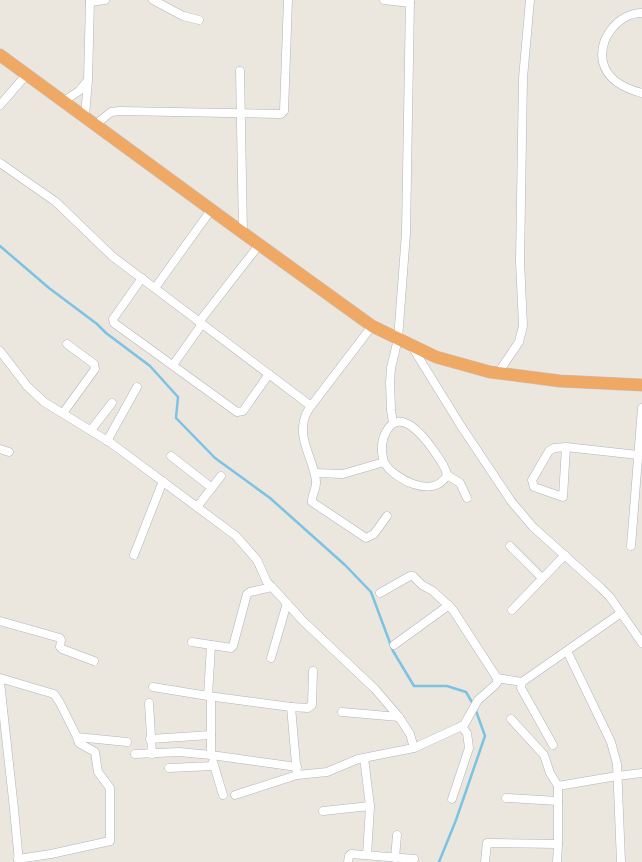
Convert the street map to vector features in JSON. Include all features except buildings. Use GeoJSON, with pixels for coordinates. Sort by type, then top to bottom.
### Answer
{"type":"FeatureCollection","features":[{"type":"Feature","properties":{"kind":"highway"},"geometry":{"type":"LineString","coordinates":[[0,55],[85,116],[95,125],[243,234],[372,326],[436,357],[498,373],[560,381],[642,385]]}},
{"type":"Feature","properties":{"kind":"street"},"geometry":{"type":"LineString","coordinates":[[85,116],[88,80],[90,1],[105,0]]}},
{"type":"Feature","properties":{"kind":"street"},"geometry":{"type":"LineString","coordinates":[[153,0],[183,16],[199,20]]}},
{"type":"Feature","properties":{"kind":"street"},"geometry":{"type":"LineString","coordinates":[[95,125],[111,112],[120,111],[241,114],[283,113],[288,0]]}},
{"type":"Feature","properties":{"kind":"street"},"geometry":{"type":"LineString","coordinates":[[384,0],[410,2],[406,233],[398,339],[391,368],[390,382],[393,423]]}},
{"type":"Feature","properties":{"kind":"street"},"geometry":{"type":"LineString","coordinates":[[498,373],[519,342],[523,326],[520,262],[523,78],[530,0]]}},
{"type":"Feature","properties":{"kind":"street"},"geometry":{"type":"LineString","coordinates":[[642,13],[634,13],[618,21],[607,34],[603,49],[603,62],[609,74],[618,83],[632,91],[642,93]]}},
{"type":"Feature","properties":{"kind":"street"},"geometry":{"type":"LineString","coordinates":[[240,71],[243,234]]}},
{"type":"Feature","properties":{"kind":"street"},"geometry":{"type":"LineString","coordinates":[[0,105],[27,74]]}},
{"type":"Feature","properties":{"kind":"street"},"geometry":{"type":"LineString","coordinates":[[64,101],[79,91],[88,80]]}},
{"type":"Feature","properties":{"kind":"street"},"geometry":{"type":"LineString","coordinates":[[0,163],[56,202],[112,256],[311,406]]}},
{"type":"Feature","properties":{"kind":"street"},"geometry":{"type":"LineString","coordinates":[[155,288],[211,210]]}},
{"type":"Feature","properties":{"kind":"street"},"geometry":{"type":"LineString","coordinates":[[173,365],[201,323],[259,245]]}},
{"type":"Feature","properties":{"kind":"street"},"geometry":{"type":"LineString","coordinates":[[142,278],[112,321],[240,412],[243,411],[269,374]]}},
{"type":"Feature","properties":{"kind":"street"},"geometry":{"type":"LineString","coordinates":[[372,326],[311,406],[305,417],[303,432],[306,449],[315,473],[316,488],[312,502],[366,538],[374,534],[387,516]]}},
{"type":"Feature","properties":{"kind":"street"},"geometry":{"type":"LineString","coordinates":[[63,413],[96,366],[67,344]]}},
{"type":"Feature","properties":{"kind":"street"},"geometry":{"type":"LineString","coordinates":[[411,344],[461,426],[511,501],[533,527],[601,588],[642,643]]}},
{"type":"Feature","properties":{"kind":"street"},"geometry":{"type":"LineString","coordinates":[[0,351],[33,393],[44,402],[107,441],[236,536],[257,560],[267,582],[303,621],[374,689],[399,718],[410,734],[414,748]]}},
{"type":"Feature","properties":{"kind":"street"},"geometry":{"type":"LineString","coordinates":[[107,441],[137,387]]}},
{"type":"Feature","properties":{"kind":"street"},"geometry":{"type":"LineString","coordinates":[[91,430],[112,403]]}},
{"type":"Feature","properties":{"kind":"street"},"geometry":{"type":"LineString","coordinates":[[631,546],[642,408]]}},
{"type":"Feature","properties":{"kind":"street"},"geometry":{"type":"LineString","coordinates":[[404,422],[416,429],[426,440],[441,461],[446,472],[443,480],[433,485],[416,485],[406,482],[390,471],[384,462],[382,453],[384,437],[389,426],[393,423],[404,422]]}},
{"type":"Feature","properties":{"kind":"street"},"geometry":{"type":"LineString","coordinates":[[566,447],[563,497],[534,487],[532,480],[548,451],[554,448],[566,447],[638,455]]}},
{"type":"Feature","properties":{"kind":"street"},"geometry":{"type":"LineString","coordinates":[[0,449],[9,452]]}},
{"type":"Feature","properties":{"kind":"street"},"geometry":{"type":"LineString","coordinates":[[170,456],[212,488]]}},
{"type":"Feature","properties":{"kind":"street"},"geometry":{"type":"LineString","coordinates":[[315,473],[343,474],[384,462]]}},
{"type":"Feature","properties":{"kind":"street"},"geometry":{"type":"LineString","coordinates":[[446,475],[460,483],[467,498]]}},
{"type":"Feature","properties":{"kind":"street"},"geometry":{"type":"LineString","coordinates":[[197,506],[221,476]]}},
{"type":"Feature","properties":{"kind":"street"},"geometry":{"type":"LineString","coordinates":[[134,555],[163,481]]}},
{"type":"Feature","properties":{"kind":"street"},"geometry":{"type":"LineString","coordinates":[[510,546],[542,578]]}},
{"type":"Feature","properties":{"kind":"street"},"geometry":{"type":"LineString","coordinates":[[512,610],[565,555]]}},
{"type":"Feature","properties":{"kind":"street"},"geometry":{"type":"LineString","coordinates":[[380,593],[410,576],[414,576],[449,605],[497,678],[522,682],[621,613]]}},
{"type":"Feature","properties":{"kind":"street"},"geometry":{"type":"LineString","coordinates":[[192,642],[231,648],[233,646],[247,594],[272,587]]}},
{"type":"Feature","properties":{"kind":"street"},"geometry":{"type":"LineString","coordinates":[[271,658],[287,603]]}},
{"type":"Feature","properties":{"kind":"street"},"geometry":{"type":"LineString","coordinates":[[394,645],[449,605]]}},
{"type":"Feature","properties":{"kind":"street"},"geometry":{"type":"LineString","coordinates":[[0,621],[60,638],[60,646],[62,649],[94,661]]}},
{"type":"Feature","properties":{"kind":"street"},"geometry":{"type":"LineString","coordinates":[[211,646],[209,696],[212,755],[213,766],[223,795]]}},
{"type":"Feature","properties":{"kind":"street"},"geometry":{"type":"LineString","coordinates":[[567,651],[611,742],[617,764],[621,862]]}},
{"type":"Feature","properties":{"kind":"street"},"geometry":{"type":"LineString","coordinates":[[153,687],[290,707],[310,707],[312,705],[313,670]]}},
{"type":"Feature","properties":{"kind":"street"},"geometry":{"type":"LineString","coordinates":[[0,678],[54,694],[79,742],[95,752],[98,774],[110,788],[110,841],[19,860],[0,682]]}},
{"type":"Feature","properties":{"kind":"street"},"geometry":{"type":"LineString","coordinates":[[135,754],[179,752],[212,755],[297,771],[327,772],[358,759],[414,748],[462,726],[478,700],[494,686],[497,678]]}},
{"type":"Feature","properties":{"kind":"street"},"geometry":{"type":"LineString","coordinates":[[522,682],[522,688],[553,745]]}},
{"type":"Feature","properties":{"kind":"street"},"geometry":{"type":"LineString","coordinates":[[149,703],[152,754]]}},
{"type":"Feature","properties":{"kind":"street"},"geometry":{"type":"LineString","coordinates":[[290,707],[297,771]]}},
{"type":"Feature","properties":{"kind":"street"},"geometry":{"type":"LineString","coordinates":[[342,712],[399,718]]}},
{"type":"Feature","properties":{"kind":"street"},"geometry":{"type":"LineString","coordinates":[[511,719],[544,755],[550,773],[558,786],[557,862]]}},
{"type":"Feature","properties":{"kind":"street"},"geometry":{"type":"LineString","coordinates":[[452,799],[469,748],[467,734],[462,726]]}},
{"type":"Feature","properties":{"kind":"street"},"geometry":{"type":"LineString","coordinates":[[150,739],[211,735]]}},
{"type":"Feature","properties":{"kind":"street"},"geometry":{"type":"LineString","coordinates":[[77,737],[127,742]]}},
{"type":"Feature","properties":{"kind":"street"},"geometry":{"type":"LineString","coordinates":[[364,758],[370,806],[367,855]]}},
{"type":"Feature","properties":{"kind":"street"},"geometry":{"type":"LineString","coordinates":[[169,768],[213,766]]}},
{"type":"Feature","properties":{"kind":"street"},"geometry":{"type":"LineString","coordinates":[[235,795],[297,771]]}},
{"type":"Feature","properties":{"kind":"street"},"geometry":{"type":"LineString","coordinates":[[558,786],[642,773]]}},
{"type":"Feature","properties":{"kind":"street"},"geometry":{"type":"LineString","coordinates":[[506,798],[558,801]]}},
{"type":"Feature","properties":{"kind":"street"},"geometry":{"type":"LineString","coordinates":[[324,811],[370,806]]}},
{"type":"Feature","properties":{"kind":"street"},"geometry":{"type":"LineString","coordinates":[[395,858],[397,835]]}},
{"type":"Feature","properties":{"kind":"street"},"geometry":{"type":"LineString","coordinates":[[485,862],[487,843],[558,844]]}},
{"type":"Feature","properties":{"kind":"street"},"geometry":{"type":"LineString","coordinates":[[348,862],[351,854],[414,859]]}},
{"type":"Feature","properties":{"kind":"waterway"},"geometry":{"type":"LineString","coordinates":[[0,246],[49,288],[150,366],[178,397],[176,418],[215,458],[270,498],[345,565],[371,592],[393,651],[414,686],[447,686],[466,692],[473,704]]}},
{"type":"Feature","properties":{"kind":"waterway"},"geometry":{"type":"LineString","coordinates":[[439,862],[456,820],[485,736],[475,708]]}}]}
